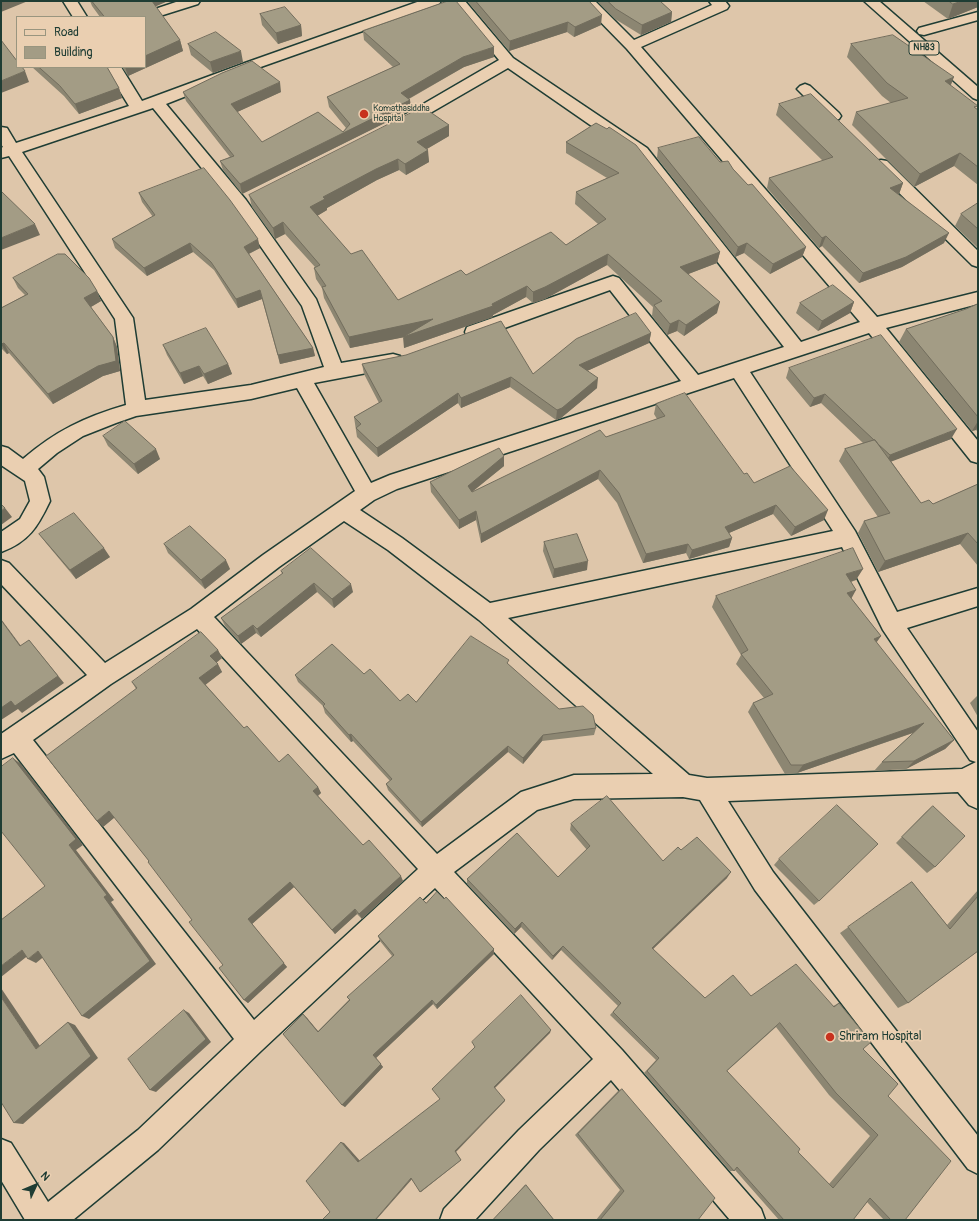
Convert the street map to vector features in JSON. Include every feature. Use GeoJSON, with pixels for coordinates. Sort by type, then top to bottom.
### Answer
{"type":"FeatureCollection","features":[{"type":"Feature","properties":{"kind":"main road"},"geometry":{"type":"LineString","coordinates":[[70,1],[79,16]]}},
{"type":"Feature","properties":{"kind":"main road"},"geometry":{"type":"LineString","coordinates":[[163,11],[193,1]]}},
{"type":"Feature","properties":{"kind":"main road"},"geometry":{"type":"LineString","coordinates":[[7,151],[156,102],[250,66],[434,1]]}},
{"type":"Feature","properties":{"kind":"main road"},"geometry":{"type":"LineString","coordinates":[[457,1],[508,61],[642,152],[796,350]]}},
{"type":"Feature","properties":{"kind":"main road"},"geometry":{"type":"LineString","coordinates":[[587,1],[632,46],[873,326],[978,455]]}},
{"type":"Feature","properties":{"kind":"main road"},"geometry":{"type":"LineString","coordinates":[[632,46],[722,6],[716,1]]}},
{"type":"Feature","properties":{"kind":"main road","name":"NH83"},"geometry":{"type":"LineString","coordinates":[[871,1],[978,95]]}},
{"type":"Feature","properties":{"kind":"main road","name":"NH83"},"geometry":{"type":"LineString","coordinates":[[890,1],[978,77]]}},
{"type":"Feature","properties":{"kind":"main road"},"geometry":{"type":"LineString","coordinates":[[924,31],[978,16]]}},
{"type":"Feature","properties":{"kind":"main road"},"geometry":{"type":"LineString","coordinates":[[390,129],[508,61]]}},
{"type":"Feature","properties":{"kind":"main road"},"geometry":{"type":"LineString","coordinates":[[114,68],[138,107]]}},
{"type":"Feature","properties":{"kind":"main road"},"geometry":{"type":"LineString","coordinates":[[805,89],[844,128]]}},
{"type":"Feature","properties":{"kind":"main road"},"geometry":{"type":"LineString","coordinates":[[156,102],[247,200],[310,304],[335,371]]}},
{"type":"Feature","properties":{"kind":"main road"},"geometry":{"type":"LineString","coordinates":[[1,132],[7,151],[124,318],[136,409]]}},
{"type":"Feature","properties":{"kind":"main road"},"geometry":{"type":"LineString","coordinates":[[872,156],[978,261]]}},
{"type":"Feature","properties":{"kind":"main road"},"geometry":{"type":"LineString","coordinates":[[458,338],[613,282],[694,383]]}},
{"type":"Feature","properties":{"kind":"main road"},"geometry":{"type":"LineString","coordinates":[[252,1040],[9,742],[104,677],[200,616],[271,561],[344,511],[366,494],[390,483],[796,350],[873,326],[978,298]]}},
{"type":"Feature","properties":{"kind":"main road"},"geometry":{"type":"LineString","coordinates":[[23,470],[50,447],[76,431],[110,417],[136,409],[251,392],[335,371],[407,357]]}},
{"type":"Feature","properties":{"kind":"main road"},"geometry":{"type":"LineString","coordinates":[[738,369],[848,537],[892,623],[978,752]]}},
{"type":"Feature","properties":{"kind":"main road"},"geometry":{"type":"LineString","coordinates":[[302,379],[366,494]]}},
{"type":"Feature","properties":{"kind":"main road"},"geometry":{"type":"LineString","coordinates":[[1,454],[34,478],[40,501],[27,526],[1,543]]}},
{"type":"Feature","properties":{"kind":"main road"},"geometry":{"type":"LineString","coordinates":[[344,511],[395,544],[487,613],[695,787],[764,881],[978,1159]]}},
{"type":"Feature","properties":{"kind":"main road"},"geometry":{"type":"LineString","coordinates":[[487,613],[848,537]]}},
{"type":"Feature","properties":{"kind":"main road"},"geometry":{"type":"LineString","coordinates":[[1,569],[104,677]]}},
{"type":"Feature","properties":{"kind":"main road"},"geometry":{"type":"LineString","coordinates":[[892,623],[978,597]]}},
{"type":"Feature","properties":{"kind":"main road"},"geometry":{"type":"LineString","coordinates":[[200,616],[612,1060],[750,1220]]}},
{"type":"Feature","properties":{"kind":"main road"},"geometry":{"type":"LineString","coordinates":[[50,1220],[148,1140],[252,1040],[435,871],[530,800],[574,787],[695,787],[973,783]]}},
{"type":"Feature","properties":{"kind":"main road"},"geometry":{"type":"LineString","coordinates":[[456,1220],[529,1140],[612,1060]]}},
{"type":"Feature","properties":{"kind":"main road"},"geometry":{"type":"LineString","coordinates":[[1,1153],[42,1220]]}},
{"type":"Feature","properties":{"kind":"building"},"geometry":{"type":"Polygon","coordinates":[[[92,1],[152,1],[180,40],[146,56],[146,16],[104,16],[92,1]]]}},
{"type":"Feature","properties":{"kind":"building"},"geometry":{"type":"Polygon","coordinates":[[[448,1],[456,1],[494,47],[463,57],[401,93],[410,100],[240,184],[220,161],[234,156],[183,92],[222,73],[252,61],[280,82],[231,104],[262,142],[318,112],[343,132],[350,124],[327,97],[400,64],[363,31],[448,1]]]}},
{"type":"Feature","properties":{"kind":"building"},"geometry":{"type":"Polygon","coordinates":[[[476,1],[589,1],[602,15],[575,27],[568,22],[510,41],[476,1]]]}},
{"type":"Feature","properties":{"kind":"building"},"geometry":{"type":"Polygon","coordinates":[[[608,1],[660,1],[672,12],[642,25],[616,9],[608,1]]]}},
{"type":"Feature","properties":{"kind":"building"},"geometry":{"type":"Polygon","coordinates":[[[949,1],[962,1],[953,4],[949,1]]]}},
{"type":"Feature","properties":{"kind":"building"},"geometry":{"type":"Polygon","coordinates":[[[285,7],[301,25],[276,33],[260,14],[285,7]]]}},
{"type":"Feature","properties":{"kind":"building"},"geometry":{"type":"Polygon","coordinates":[[[216,32],[241,51],[210,62],[188,44],[216,32]]]}},
{"type":"Feature","properties":{"kind":"building"},"geometry":{"type":"Polygon","coordinates":[[[893,35],[954,77],[945,81],[978,106],[974,107],[978,110],[978,167],[960,153],[920,174],[856,112],[908,98],[887,83],[851,44],[893,35]]]}},
{"type":"Feature","properties":{"kind":"building"},"geometry":{"type":"Polygon","coordinates":[[[1,40],[16,60],[16,68],[23,68],[25,71],[1,81],[1,40]]]}},
{"type":"Feature","properties":{"kind":"building"},"geometry":{"type":"Polygon","coordinates":[[[40,68],[108,68],[119,88],[75,104],[60,86],[40,68]]]}},
{"type":"Feature","properties":{"kind":"building"},"geometry":{"type":"Polygon","coordinates":[[[811,94],[903,183],[890,188],[949,233],[906,257],[863,273],[826,236],[822,238],[769,178],[833,157],[779,104],[811,94]]]}},
{"type":"Feature","properties":{"kind":"building"},"geometry":{"type":"Polygon","coordinates":[[[423,107],[449,125],[417,142],[428,150],[405,164],[398,159],[376,169],[323,197],[325,199],[310,207],[351,254],[362,250],[398,300],[461,270],[466,275],[551,232],[566,245],[606,219],[576,192],[619,173],[566,142],[596,123],[607,129],[609,127],[636,145],[720,252],[680,267],[720,302],[686,325],[679,320],[670,324],[654,305],[662,301],[608,254],[533,292],[527,286],[492,304],[493,306],[403,337],[433,319],[349,337],[322,287],[326,286],[314,268],[320,265],[283,222],[273,228],[249,195],[423,107]]]}},
{"type":"Feature","properties":{"kind":"building"},"geometry":{"type":"Polygon","coordinates":[[[699,137],[720,162],[728,161],[733,169],[748,185],[752,184],[806,247],[773,264],[747,243],[738,247],[658,148],[699,137]]]}},
{"type":"Feature","properties":{"kind":"building"},"geometry":{"type":"Polygon","coordinates":[[[204,168],[230,200],[258,239],[244,247],[313,348],[278,355],[260,290],[236,299],[211,262],[190,243],[144,268],[112,239],[155,215],[139,193],[204,168]]]}},
{"type":"Feature","properties":{"kind":"building"},"geometry":{"type":"Polygon","coordinates":[[[1,191],[35,224],[1,238],[1,191]]]}},
{"type":"Feature","properties":{"kind":"building"},"geometry":{"type":"Polygon","coordinates":[[[978,203],[978,229],[961,214],[978,203]]]}},
{"type":"Feature","properties":{"kind":"building"},"geometry":{"type":"Polygon","coordinates":[[[58,254],[65,254],[89,278],[97,291],[84,298],[113,337],[116,361],[98,366],[48,394],[4,343],[1,344],[1,308],[28,294],[13,278],[58,254]]]}},
{"type":"Feature","properties":{"kind":"building"},"geometry":{"type":"Polygon","coordinates":[[[833,285],[854,302],[822,321],[800,303],[833,285]]]}},
{"type":"Feature","properties":{"kind":"building"},"geometry":{"type":"Polygon","coordinates":[[[978,304],[978,417],[906,329],[978,304]]]}},
{"type":"Feature","properties":{"kind":"building"},"geometry":{"type":"Polygon","coordinates":[[[636,313],[651,333],[579,365],[598,378],[562,408],[557,410],[511,377],[461,398],[458,393],[377,448],[356,428],[361,424],[354,417],[382,401],[362,364],[406,355],[501,321],[533,374],[576,339],[636,313]]]}},
{"type":"Feature","properties":{"kind":"building"},"geometry":{"type":"Polygon","coordinates":[[[206,328],[228,364],[204,374],[199,366],[180,373],[163,345],[206,328]]]}},
{"type":"Feature","properties":{"kind":"building"},"geometry":{"type":"Polygon","coordinates":[[[881,335],[957,429],[890,455],[825,394],[814,398],[789,368],[881,335]]]}},
{"type":"Feature","properties":{"kind":"building"},"geometry":{"type":"Polygon","coordinates":[[[685,393],[744,474],[747,473],[754,483],[790,466],[828,510],[795,527],[776,505],[725,527],[732,538],[692,550],[688,544],[646,554],[619,493],[600,470],[481,534],[476,511],[459,520],[430,482],[499,448],[504,456],[468,486],[472,492],[600,430],[606,437],[665,416],[656,404],[685,393]]]}},
{"type":"Feature","properties":{"kind":"building"},"geometry":{"type":"Polygon","coordinates":[[[125,421],[156,449],[134,464],[103,436],[125,421]]]}},
{"type":"Feature","properties":{"kind":"building"},"geometry":{"type":"Polygon","coordinates":[[[875,440],[921,503],[929,500],[933,504],[978,484],[978,544],[968,533],[885,561],[864,521],[890,513],[845,449],[875,440]]]}},
{"type":"Feature","properties":{"kind":"building"},"geometry":{"type":"Polygon","coordinates":[[[1,504],[5,508],[1,511],[1,504]]]}},
{"type":"Feature","properties":{"kind":"building"},"geometry":{"type":"Polygon","coordinates":[[[74,513],[104,548],[70,570],[39,534],[74,513]]]}},
{"type":"Feature","properties":{"kind":"building"},"geometry":{"type":"Polygon","coordinates":[[[190,526],[226,560],[201,580],[164,544],[190,526]]]}},
{"type":"Feature","properties":{"kind":"building"},"geometry":{"type":"Polygon","coordinates":[[[577,534],[588,561],[554,569],[544,542],[577,534]]]}},
{"type":"Feature","properties":{"kind":"building"},"geometry":{"type":"Polygon","coordinates":[[[311,548],[351,584],[332,599],[314,583],[257,629],[253,625],[238,636],[221,618],[283,573],[281,571],[311,548]]]}},
{"type":"Feature","properties":{"kind":"building"},"geometry":{"type":"Polygon","coordinates":[[[853,548],[863,569],[846,574],[856,590],[847,593],[881,636],[874,639],[954,740],[914,761],[882,762],[924,723],[803,765],[791,765],[753,703],[773,694],[741,654],[748,650],[716,596],[853,548]]]}},
{"type":"Feature","properties":{"kind":"building"},"geometry":{"type":"Polygon","coordinates":[[[1,620],[20,646],[29,640],[58,676],[15,706],[11,701],[1,708],[1,620]]]}},
{"type":"Feature","properties":{"kind":"building"},"geometry":{"type":"Polygon","coordinates":[[[201,632],[218,650],[210,656],[218,664],[199,678],[244,728],[247,726],[279,762],[288,754],[318,787],[313,791],[363,845],[369,840],[401,876],[359,914],[355,909],[332,930],[290,882],[248,919],[284,963],[244,1000],[219,968],[223,965],[189,922],[192,920],[148,862],[149,861],[109,811],[97,821],[46,756],[137,688],[132,682],[201,632]]]}},
{"type":"Feature","properties":{"kind":"building"},"geometry":{"type":"Polygon","coordinates":[[[471,636],[509,660],[507,663],[559,709],[583,706],[593,715],[596,728],[543,735],[523,758],[508,746],[421,822],[386,784],[392,779],[323,706],[325,704],[295,675],[332,644],[364,674],[370,669],[400,701],[408,694],[416,702],[471,636]]]}},
{"type":"Feature","properties":{"kind":"building"},"geometry":{"type":"Polygon","coordinates":[[[13,758],[76,839],[69,845],[107,895],[104,897],[150,961],[82,1016],[38,951],[28,959],[22,950],[1,966],[1,920],[45,886],[1,831],[1,767],[13,758]]]}},
{"type":"Feature","properties":{"kind":"building"},"geometry":{"type":"Polygon","coordinates":[[[607,796],[663,861],[678,847],[681,850],[697,837],[731,872],[652,948],[705,998],[733,975],[751,996],[796,964],[834,1007],[839,1003],[871,1042],[863,1049],[898,1084],[888,1096],[951,1161],[905,1220],[891,1220],[870,1198],[853,1220],[784,1220],[737,1167],[734,1171],[647,1071],[659,1058],[613,1012],[621,1003],[563,946],[553,956],[522,922],[515,929],[467,879],[517,833],[558,877],[590,846],[571,824],[607,796]],[[780,1023],[727,1071],[800,1149],[798,1152],[833,1188],[878,1135],[836,1093],[780,1023]]]}},
{"type":"Feature","properties":{"kind":"building"},"geometry":{"type":"Polygon","coordinates":[[[837,805],[878,844],[819,901],[779,859],[837,805]]]}},
{"type":"Feature","properties":{"kind":"building"},"geometry":{"type":"Polygon","coordinates":[[[933,806],[965,836],[935,867],[902,837],[933,806]]]}},
{"type":"Feature","properties":{"kind":"building"},"geometry":{"type":"Polygon","coordinates":[[[912,882],[950,929],[978,896],[978,951],[908,1003],[848,927],[912,882]]]}},
{"type":"Feature","properties":{"kind":"building"},"geometry":{"type":"Polygon","coordinates":[[[437,892],[444,899],[446,897],[494,949],[436,1005],[432,1000],[373,1055],[381,1064],[342,1105],[283,1034],[303,1014],[318,1032],[350,1000],[347,997],[394,955],[378,936],[420,897],[426,903],[437,892]]]}},
{"type":"Feature","properties":{"kind":"building"},"geometry":{"type":"Polygon","coordinates":[[[521,995],[551,1030],[494,1087],[505,1100],[455,1151],[461,1160],[420,1192],[411,1178],[375,1220],[322,1220],[330,1212],[306,1181],[341,1142],[358,1162],[440,1099],[432,1089],[475,1047],[472,1042],[521,995]]]}},
{"type":"Feature","properties":{"kind":"building"},"geometry":{"type":"Polygon","coordinates":[[[1,997],[36,1049],[68,1022],[91,1056],[14,1123],[1,1102],[1,997]]]}},
{"type":"Feature","properties":{"kind":"building"},"geometry":{"type":"Polygon","coordinates":[[[184,1010],[206,1039],[150,1090],[128,1059],[184,1010]]]}},
{"type":"Feature","properties":{"kind":"building"},"geometry":{"type":"Polygon","coordinates":[[[622,1089],[715,1198],[698,1220],[600,1220],[624,1191],[578,1134],[622,1089]]]}},
{"type":"Feature","properties":{"kind":"building"},"geometry":{"type":"Polygon","coordinates":[[[526,1185],[554,1220],[493,1220],[526,1185]]]}},
{"type":"Feature","properties":{"kind":"place","name":"Komathasiddha Hospital"},"geometry":{"type":"Point","coordinates":[364,114]}},
{"type":"Feature","properties":{"kind":"place","name":"Shriram Hospital"},"geometry":{"type":"Point","coordinates":[830,1037]}}]}
